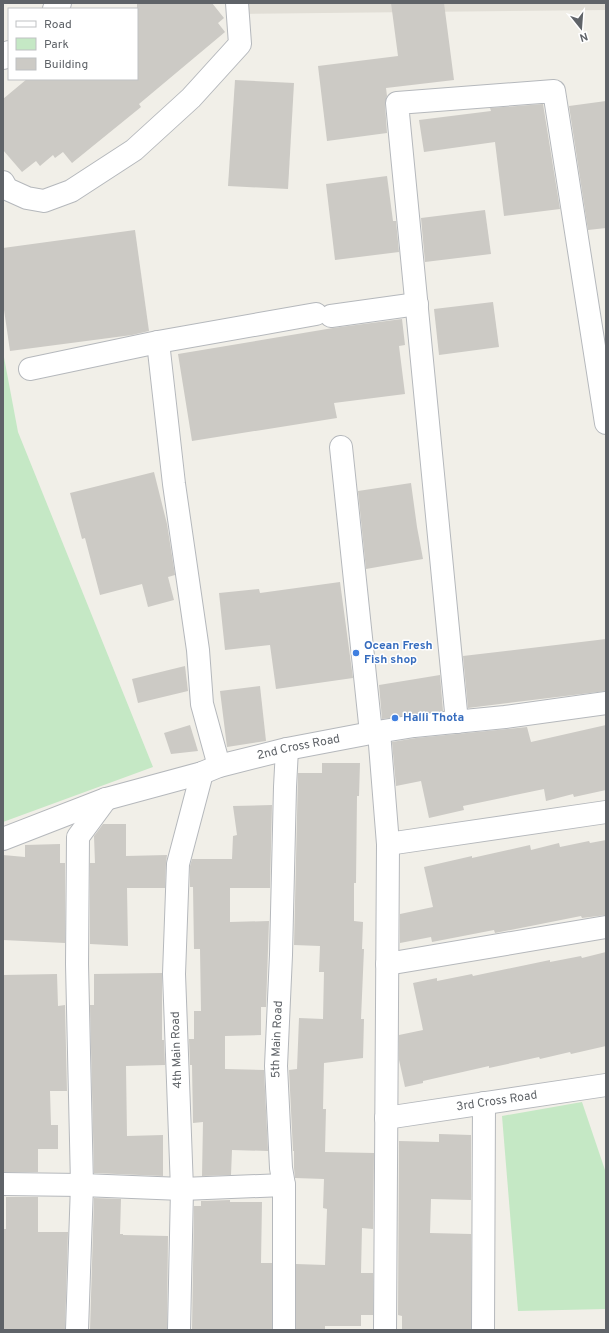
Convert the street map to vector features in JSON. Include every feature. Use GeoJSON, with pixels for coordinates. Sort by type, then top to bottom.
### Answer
{"type":"FeatureCollection","features":[{"type":"Feature","properties":{"kind":"street"},"geometry":{"type":"LineString","coordinates":[[3,182],[7,189],[27,198],[44,201],[71,191],[134,150],[191,98],[240,44],[237,3]]}},
{"type":"Feature","properties":{"kind":"street"},"geometry":{"type":"LineString","coordinates":[[457,722],[397,103],[554,91],[606,423]]}},
{"type":"Feature","properties":{"kind":"street"},"geometry":{"type":"LineString","coordinates":[[30,369],[158,342],[324,315],[417,304]]}},
{"type":"Feature","properties":{"kind":"street"},"geometry":{"type":"LineString","coordinates":[[158,342],[174,484],[198,650],[202,704],[210,770]]}},
{"type":"Feature","properties":{"kind":"street"},"geometry":{"type":"LineString","coordinates":[[341,447],[388,844],[385,1330]]}},
{"type":"Feature","properties":{"kind":"street","name":"2nd Cross Road"},"geometry":{"type":"LineString","coordinates":[[3,839],[106,799],[287,749],[414,726],[606,703]]}},
{"type":"Feature","properties":{"kind":"street","name":"5th Main Road"},"geometry":{"type":"LineString","coordinates":[[284,1330],[284,1185],[281,1168],[276,1066],[281,955],[284,787],[287,749]]}},
{"type":"Feature","properties":{"kind":"street","name":"4th Main Road"},"geometry":{"type":"LineString","coordinates":[[179,1330],[182,1189],[174,974],[178,864],[210,770]]}},
{"type":"Feature","properties":{"kind":"street"},"geometry":{"type":"LineString","coordinates":[[77,1330],[82,1185],[77,964],[78,837],[106,799]]}},
{"type":"Feature","properties":{"kind":"street"},"geometry":{"type":"LineString","coordinates":[[388,844],[606,812]]}},
{"type":"Feature","properties":{"kind":"street"},"geometry":{"type":"LineString","coordinates":[[387,964],[606,927]]}},
{"type":"Feature","properties":{"kind":"street","name":"3rd Cross Road"},"geometry":{"type":"LineString","coordinates":[[386,1118],[606,1085]]}},
{"type":"Feature","properties":{"kind":"street"},"geometry":{"type":"LineString","coordinates":[[483,1330],[484,1104]]}},
{"type":"Feature","properties":{"kind":"street"},"geometry":{"type":"LineString","coordinates":[[3,1184],[82,1185],[182,1189],[284,1185]]}},
{"type":"Feature","properties":{"kind":"shaded area"},"geometry":{"type":"Polygon","coordinates":[[[241,3],[606,3],[606,10],[241,14],[241,3]]]}},
{"type":"Feature","properties":{"kind":"green space"},"geometry":{"type":"Polygon","coordinates":[[[3,352],[18,432],[153,767],[3,822],[3,352]]]}},
{"type":"Feature","properties":{"kind":"green space"},"geometry":{"type":"Polygon","coordinates":[[[582,1102],[606,1173],[606,1309],[518,1311],[502,1116],[582,1102]]]}},
{"type":"Feature","properties":{"kind":"building"},"geometry":{"type":"Polygon","coordinates":[[[137,3],[212,3],[224,18],[218,23],[225,32],[139,104],[141,107],[72,163],[63,152],[55,158],[53,155],[40,166],[36,161],[22,172],[3,150],[3,99],[26,80],[138,80],[137,3]]]}},
{"type":"Feature","properties":{"kind":"building"},"geometry":{"type":"Polygon","coordinates":[[[391,3],[444,3],[454,80],[386,88],[387,96],[385,104],[387,133],[327,141],[318,66],[398,56],[391,3]]]}},
{"type":"Feature","properties":{"kind":"building"},"geometry":{"type":"Polygon","coordinates":[[[235,80],[294,83],[288,189],[228,186],[235,80]]]}},
{"type":"Feature","properties":{"kind":"building"},"geometry":{"type":"Polygon","coordinates":[[[606,101],[606,228],[588,230],[569,106],[606,101]]]}},
{"type":"Feature","properties":{"kind":"building"},"geometry":{"type":"Polygon","coordinates":[[[543,104],[560,209],[504,216],[495,142],[424,152],[419,120],[491,111],[490,108],[543,104]]]}},
{"type":"Feature","properties":{"kind":"building"},"geometry":{"type":"Polygon","coordinates":[[[387,176],[393,221],[396,221],[399,252],[335,260],[326,184],[387,176]]]}},
{"type":"Feature","properties":{"kind":"building"},"geometry":{"type":"Polygon","coordinates":[[[485,210],[491,254],[425,262],[421,218],[485,210]]]}},
{"type":"Feature","properties":{"kind":"building"},"geometry":{"type":"Polygon","coordinates":[[[135,230],[149,331],[132,335],[10,351],[3,303],[3,248],[135,230]]]}},
{"type":"Feature","properties":{"kind":"building"},"geometry":{"type":"Polygon","coordinates":[[[493,302],[499,347],[439,355],[434,309],[493,302]]]}},
{"type":"Feature","properties":{"kind":"building"},"geometry":{"type":"Polygon","coordinates":[[[402,319],[405,345],[399,346],[405,394],[334,403],[337,418],[192,441],[178,354],[333,328],[402,319]]]}},
{"type":"Feature","properties":{"kind":"building"},"geometry":{"type":"Polygon","coordinates":[[[154,472],[167,524],[175,575],[168,577],[174,600],[148,607],[142,584],[100,595],[85,538],[82,539],[70,493],[154,472]]]}},
{"type":"Feature","properties":{"kind":"building"},"geometry":{"type":"Polygon","coordinates":[[[411,483],[423,559],[366,569],[358,491],[411,483]]]}},
{"type":"Feature","properties":{"kind":"building"},"geometry":{"type":"Polygon","coordinates":[[[340,582],[353,678],[276,689],[270,645],[225,650],[219,593],[259,589],[260,593],[340,582]]]}},
{"type":"Feature","properties":{"kind":"building"},"geometry":{"type":"Polygon","coordinates":[[[606,639],[606,691],[468,708],[463,656],[606,639]]]}},
{"type":"Feature","properties":{"kind":"building"},"geometry":{"type":"Polygon","coordinates":[[[185,666],[188,691],[138,703],[132,679],[185,666]]]}},
{"type":"Feature","properties":{"kind":"building"},"geometry":{"type":"Polygon","coordinates":[[[440,675],[443,711],[382,719],[379,685],[440,675]]]}},
{"type":"Feature","properties":{"kind":"building"},"geometry":{"type":"Polygon","coordinates":[[[260,686],[266,741],[227,747],[220,691],[260,686]]]}},
{"type":"Feature","properties":{"kind":"building"},"geometry":{"type":"Polygon","coordinates":[[[190,725],[198,751],[171,754],[164,733],[190,725]]]}},
{"type":"Feature","properties":{"kind":"building"},"geometry":{"type":"Polygon","coordinates":[[[606,725],[606,790],[574,797],[573,794],[546,801],[544,789],[463,806],[464,810],[429,818],[421,781],[396,786],[392,742],[416,738],[527,727],[531,742],[606,725]]]}},
{"type":"Feature","properties":{"kind":"building"},"geometry":{"type":"Polygon","coordinates":[[[322,763],[360,763],[359,796],[357,796],[354,921],[363,922],[362,949],[364,949],[361,1019],[364,1019],[363,1058],[324,1063],[323,1109],[326,1109],[325,1152],[374,1153],[373,1229],[362,1228],[361,1273],[373,1273],[373,1315],[361,1315],[361,1326],[325,1326],[325,1330],[296,1330],[296,1264],[325,1265],[327,1209],[323,1208],[324,1179],[295,1178],[289,1070],[297,1069],[299,1018],[323,1019],[324,972],[319,972],[320,946],[294,945],[298,773],[322,773],[322,763]]]}},
{"type":"Feature","properties":{"kind":"building"},"geometry":{"type":"Polygon","coordinates":[[[272,805],[270,888],[230,888],[230,922],[269,921],[266,1007],[261,1007],[261,1035],[225,1036],[225,1069],[264,1070],[268,1151],[232,1150],[231,1175],[202,1176],[203,1122],[193,1123],[192,1065],[190,1065],[189,1039],[194,1039],[194,1011],[201,1011],[200,949],[194,949],[193,887],[190,887],[190,866],[192,859],[232,859],[233,836],[237,835],[233,806],[272,805]]]}},
{"type":"Feature","properties":{"kind":"building"},"geometry":{"type":"Polygon","coordinates":[[[103,824],[126,824],[126,856],[167,855],[165,888],[127,888],[128,946],[90,944],[90,863],[95,863],[94,836],[103,824]]]}},
{"type":"Feature","properties":{"kind":"building"},"geometry":{"type":"Polygon","coordinates":[[[606,840],[606,915],[582,918],[581,916],[495,933],[494,930],[432,942],[431,937],[400,943],[400,914],[433,907],[424,867],[530,845],[531,850],[559,843],[560,847],[589,841],[590,843],[606,840]]]}},
{"type":"Feature","properties":{"kind":"building"},"geometry":{"type":"Polygon","coordinates":[[[60,844],[60,863],[65,863],[65,943],[3,940],[3,855],[25,857],[25,845],[60,844]]]}},
{"type":"Feature","properties":{"kind":"building"},"geometry":{"type":"Polygon","coordinates":[[[606,952],[606,1046],[571,1054],[570,1052],[540,1059],[539,1057],[489,1068],[489,1066],[423,1081],[423,1083],[405,1087],[399,1060],[399,1035],[423,1030],[413,983],[437,978],[437,981],[472,974],[473,976],[550,960],[550,962],[581,956],[582,958],[606,952]]]}},
{"type":"Feature","properties":{"kind":"building"},"geometry":{"type":"Polygon","coordinates":[[[162,973],[162,1040],[164,1040],[165,1065],[126,1066],[127,1136],[163,1135],[163,1176],[94,1173],[90,1005],[94,1005],[94,974],[162,973]]]}},
{"type":"Feature","properties":{"kind":"building"},"geometry":{"type":"Polygon","coordinates":[[[57,974],[58,1006],[65,1005],[67,1091],[50,1091],[51,1125],[58,1125],[58,1149],[38,1149],[38,1172],[3,1172],[3,975],[57,974]]]}},
{"type":"Feature","properties":{"kind":"building"},"geometry":{"type":"Polygon","coordinates":[[[439,1134],[471,1135],[471,1200],[431,1199],[430,1233],[471,1234],[471,1330],[402,1330],[402,1316],[398,1315],[399,1141],[439,1142],[439,1134]]]}},
{"type":"Feature","properties":{"kind":"building"},"geometry":{"type":"Polygon","coordinates":[[[6,1197],[38,1197],[38,1232],[68,1232],[65,1330],[3,1330],[3,1229],[6,1229],[6,1197]]]}},
{"type":"Feature","properties":{"kind":"building"},"geometry":{"type":"Polygon","coordinates":[[[94,1198],[121,1199],[120,1234],[168,1236],[167,1330],[90,1330],[94,1198]]]}},
{"type":"Feature","properties":{"kind":"building"},"geometry":{"type":"Polygon","coordinates":[[[230,1200],[230,1202],[262,1202],[261,1263],[272,1263],[272,1330],[192,1330],[194,1206],[201,1206],[201,1201],[230,1200]]]}},
{"type":"Feature","properties":{"kind":"place","name":"Ocean Fresh Fish shop"},"geometry":{"type":"Point","coordinates":[356,653]}},
{"type":"Feature","properties":{"kind":"place","name":"Halli Thota"},"geometry":{"type":"Point","coordinates":[395,718]}}]}
